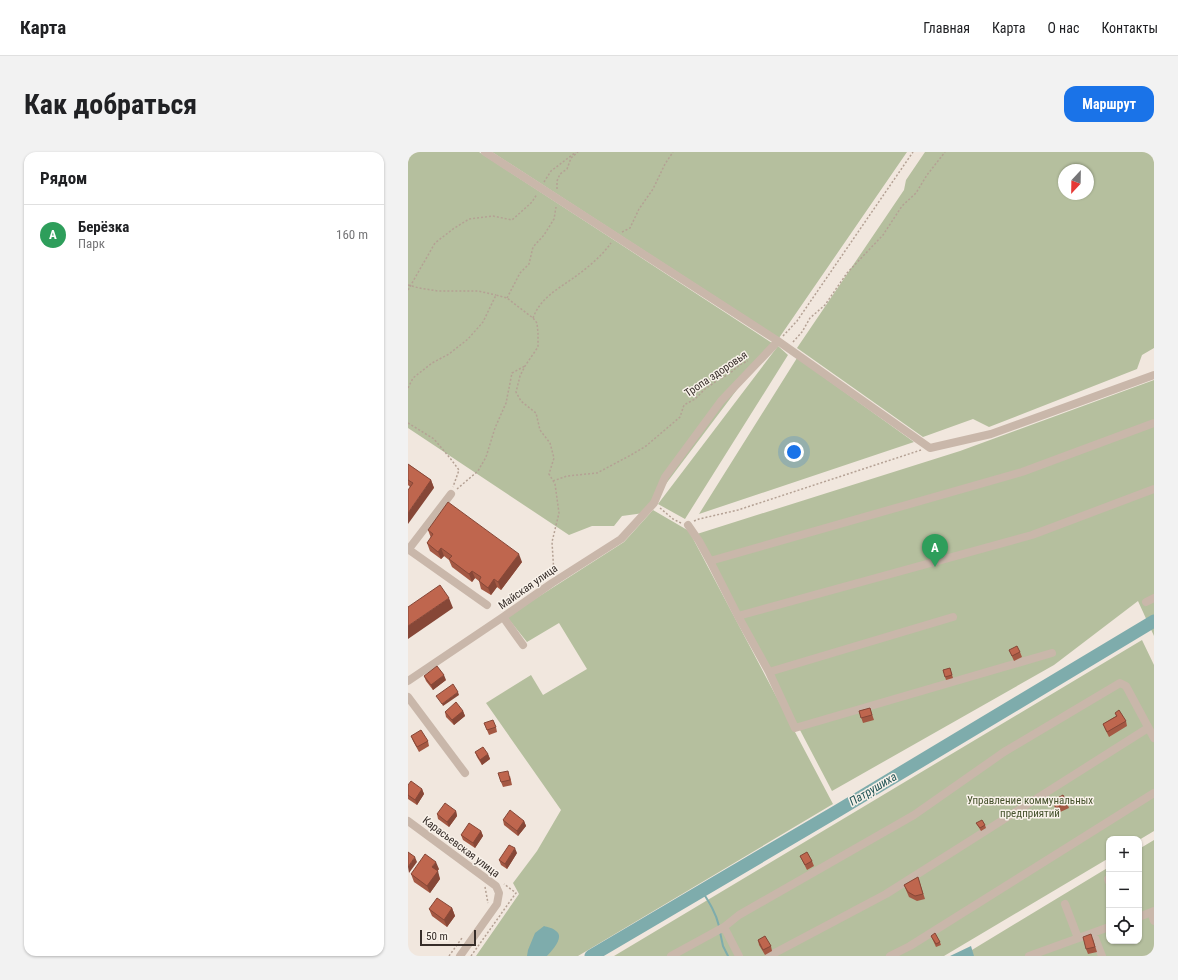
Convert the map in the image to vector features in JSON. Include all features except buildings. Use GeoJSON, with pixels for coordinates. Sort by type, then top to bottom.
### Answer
{"type":"FeatureCollection","features":[{"type":"Feature","properties":{"kind":"street"},"geometry":{"type":"LineString","coordinates":[[485,152],[778,341],[930,448],[991,434],[1154,375]]}},
{"type":"Feature","properties":{"kind":"street"},"geometry":{"type":"LineString","coordinates":[[654,503],[664,477],[722,401],[778,341]]}},
{"type":"Feature","properties":{"kind":"street"},"geometry":{"type":"LineString","coordinates":[[710,561],[1022,472],[1154,423]]}},
{"type":"Feature","properties":{"kind":"street"},"geometry":{"type":"LineString","coordinates":[[738,616],[1032,535],[1154,490]]}},
{"type":"Feature","properties":{"kind":"street"},"geometry":{"type":"LineString","coordinates":[[451,494],[408,550],[487,605]]}},
{"type":"Feature","properties":{"kind":"street","name":"Майская улица"},"geometry":{"type":"LineString","coordinates":[[408,681],[555,581],[621,539],[654,503]]}},
{"type":"Feature","properties":{"kind":"street"},"geometry":{"type":"LineString","coordinates":[[688,525],[699,541],[769,672],[795,728],[1052,653]]}},
{"type":"Feature","properties":{"kind":"street"},"geometry":{"type":"LineString","coordinates":[[1146,602],[1154,598]]}},
{"type":"Feature","properties":{"kind":"street"},"geometry":{"type":"LineString","coordinates":[[503,617],[523,645]]}},
{"type":"Feature","properties":{"kind":"street"},"geometry":{"type":"LineString","coordinates":[[769,672],[953,617]]}},
{"type":"Feature","properties":{"kind":"street"},"geometry":{"type":"LineString","coordinates":[[671,956],[724,926],[739,914],[914,815],[1004,752],[1120,683],[1126,686],[1154,738]]}},
{"type":"Feature","properties":{"kind":"street"},"geometry":{"type":"LineString","coordinates":[[408,697],[465,773]]}},
{"type":"Feature","properties":{"kind":"street"},"geometry":{"type":"LineString","coordinates":[[769,956],[886,894],[1148,728]]}},
{"type":"Feature","properties":{"kind":"street"},"geometry":{"type":"LineString","coordinates":[[890,956],[910,946],[1154,793]]}},
{"type":"Feature","properties":{"kind":"street","name":"Карасьевская улица"},"geometry":{"type":"LineString","coordinates":[[408,821],[496,886],[499,893],[497,904],[460,956]]}},
{"type":"Feature","properties":{"kind":"street"},"geometry":{"type":"LineString","coordinates":[[1065,904],[1078,938]]}},
{"type":"Feature","properties":{"kind":"street"},"geometry":{"type":"LineString","coordinates":[[1142,916],[1152,912],[1154,921]]}},
{"type":"Feature","properties":{"kind":"street"},"geometry":{"type":"LineString","coordinates":[[724,926],[740,956]]}},
{"type":"Feature","properties":{"kind":"street"},"geometry":{"type":"LineString","coordinates":[[1035,955],[1106,928]]}},
{"type":"Feature","properties":{"kind":"street"},"geometry":{"type":"LineString","coordinates":[[1093,933],[1102,956]]}},
{"type":"Feature","properties":{"kind":"path"},"geometry":{"type":"LineString","coordinates":[[408,290],[409,285],[435,243],[469,219],[494,216],[512,220],[532,202],[551,171],[577,152]]}},
{"type":"Feature","properties":{"kind":"path"},"geometry":{"type":"LineString","coordinates":[[507,298],[520,273],[529,264],[533,247],[544,235],[554,219],[558,199],[557,181],[560,174],[567,169],[571,158],[577,152]]}},
{"type":"Feature","properties":{"kind":"path"},"geometry":{"type":"LineString","coordinates":[[778,341],[797,321],[914,152]]}},
{"type":"Feature","properties":{"kind":"path"},"geometry":{"type":"LineString","coordinates":[[788,348],[802,332],[810,318],[825,305],[847,273],[883,235],[902,206],[916,193],[927,175],[945,152]]}},
{"type":"Feature","properties":{"kind":"path"},"geometry":{"type":"LineString","coordinates":[[409,285],[438,291],[478,291],[507,298],[533,318],[537,323],[538,347],[520,376],[516,392],[521,401],[536,413],[540,430],[550,443],[554,458],[549,474],[555,484],[559,513],[552,542],[555,581]]}},
{"type":"Feature","properties":{"kind":"path"},"geometry":{"type":"LineString","coordinates":[[408,388],[413,378],[432,363],[449,354],[468,339],[483,322],[496,295]]}},
{"type":"Feature","properties":{"kind":"path","name":"Тропа здоровья"},"geometry":{"type":"LineString","coordinates":[[553,481],[567,476],[597,473],[646,446],[680,417],[684,405],[695,399],[706,389],[741,364],[751,359]]}},
{"type":"Feature","properties":{"kind":"path"},"geometry":{"type":"LineString","coordinates":[[451,494],[478,471],[486,457],[495,428],[506,403],[512,373],[525,366]]}},
{"type":"Feature","properties":{"kind":"path"},"geometry":{"type":"LineString","coordinates":[[408,423],[434,439],[459,470],[451,494]]}},
{"type":"Feature","properties":{"kind":"path"},"geometry":{"type":"LineString","coordinates":[[654,503],[673,520],[688,525],[699,519],[738,510],[930,448]]}},
{"type":"Feature","properties":{"kind":"path"},"geometry":{"type":"LineString","coordinates":[[484,883],[488,904]]}},
{"type":"Feature","properties":{"kind":"path"},"geometry":{"type":"LineString","coordinates":[[471,956],[516,893]]}},
{"type":"Feature","properties":{"kind":"green space"},"geometry":{"type":"Polygon","coordinates":[[[408,152],[479,152],[772,343],[644,513],[622,516],[614,526],[592,526],[569,535],[408,428],[408,152]]]}},
{"type":"Feature","properties":{"kind":"green space"},"geometry":{"type":"Polygon","coordinates":[[[492,152],[907,152],[779,338],[492,152]]]}},
{"type":"Feature","properties":{"kind":"green space"},"geometry":{"type":"Polygon","coordinates":[[[925,152],[1154,152],[1154,348],[1142,355],[1137,369],[989,427],[973,419],[923,437],[797,348],[904,190],[906,180],[925,152]]]}},
{"type":"Feature","properties":{"kind":"green space"},"geometry":{"type":"Polygon","coordinates":[[[778,346],[788,355],[685,519],[658,504],[778,346]]]}},
{"type":"Feature","properties":{"kind":"green space"},"geometry":{"type":"Polygon","coordinates":[[[797,358],[914,442],[699,514],[797,358]]]}},
{"type":"Feature","properties":{"kind":"green space"},"geometry":{"type":"Polygon","coordinates":[[[1154,380],[1154,636],[1138,601],[1054,665],[832,791],[697,534],[960,451],[1154,380]]]}},
{"type":"Feature","properties":{"kind":"green space"},"geometry":{"type":"Polygon","coordinates":[[[653,510],[689,531],[833,804],[578,956],[476,956],[519,894],[513,883],[537,851],[561,810],[486,703],[531,675],[543,695],[587,669],[559,623],[527,642],[507,617],[624,542],[653,510]]]}},
{"type":"Feature","properties":{"kind":"green space","name":"Управление коммунальных предприятий"},"geometry":{"type":"Polygon","coordinates":[[[1142,640],[1154,665],[1154,831],[1142,838],[1142,836],[1106,836],[1106,860],[944,956],[614,956],[1142,640]]]}},
{"type":"Feature","properties":{"kind":"green space"},"geometry":{"type":"Polygon","coordinates":[[[1154,840],[1154,956],[962,956],[1106,869],[1106,944],[1142,944],[1142,847],[1154,840]]]}},
{"type":"Feature","properties":{"kind":"water"},"geometry":{"type":"Polygon","coordinates":[[[544,926],[556,931],[559,937],[557,944],[547,956],[527,956],[535,933],[544,926]]]}},
{"type":"Feature","properties":{"kind":"water"},"geometry":{"type":"Polygon","coordinates":[[[971,946],[974,956],[950,956],[971,946]]]}},
{"type":"Feature","properties":{"kind":"waterway","name":"Патрушиха"},"geometry":{"type":"LineString","coordinates":[[591,956],[839,810],[1154,621]]}},
{"type":"Feature","properties":{"kind":"waterway"},"geometry":{"type":"LineString","coordinates":[[702,891],[710,903],[719,926]]}},
{"type":"Feature","properties":{"kind":"waterway"},"geometry":{"type":"LineString","coordinates":[[720,932],[723,946],[728,956]]}},
{"type":"Feature","properties":{"kind":"place","name":"Берёзка"},"geometry":{"type":"Point","coordinates":[935,567]}}]}
